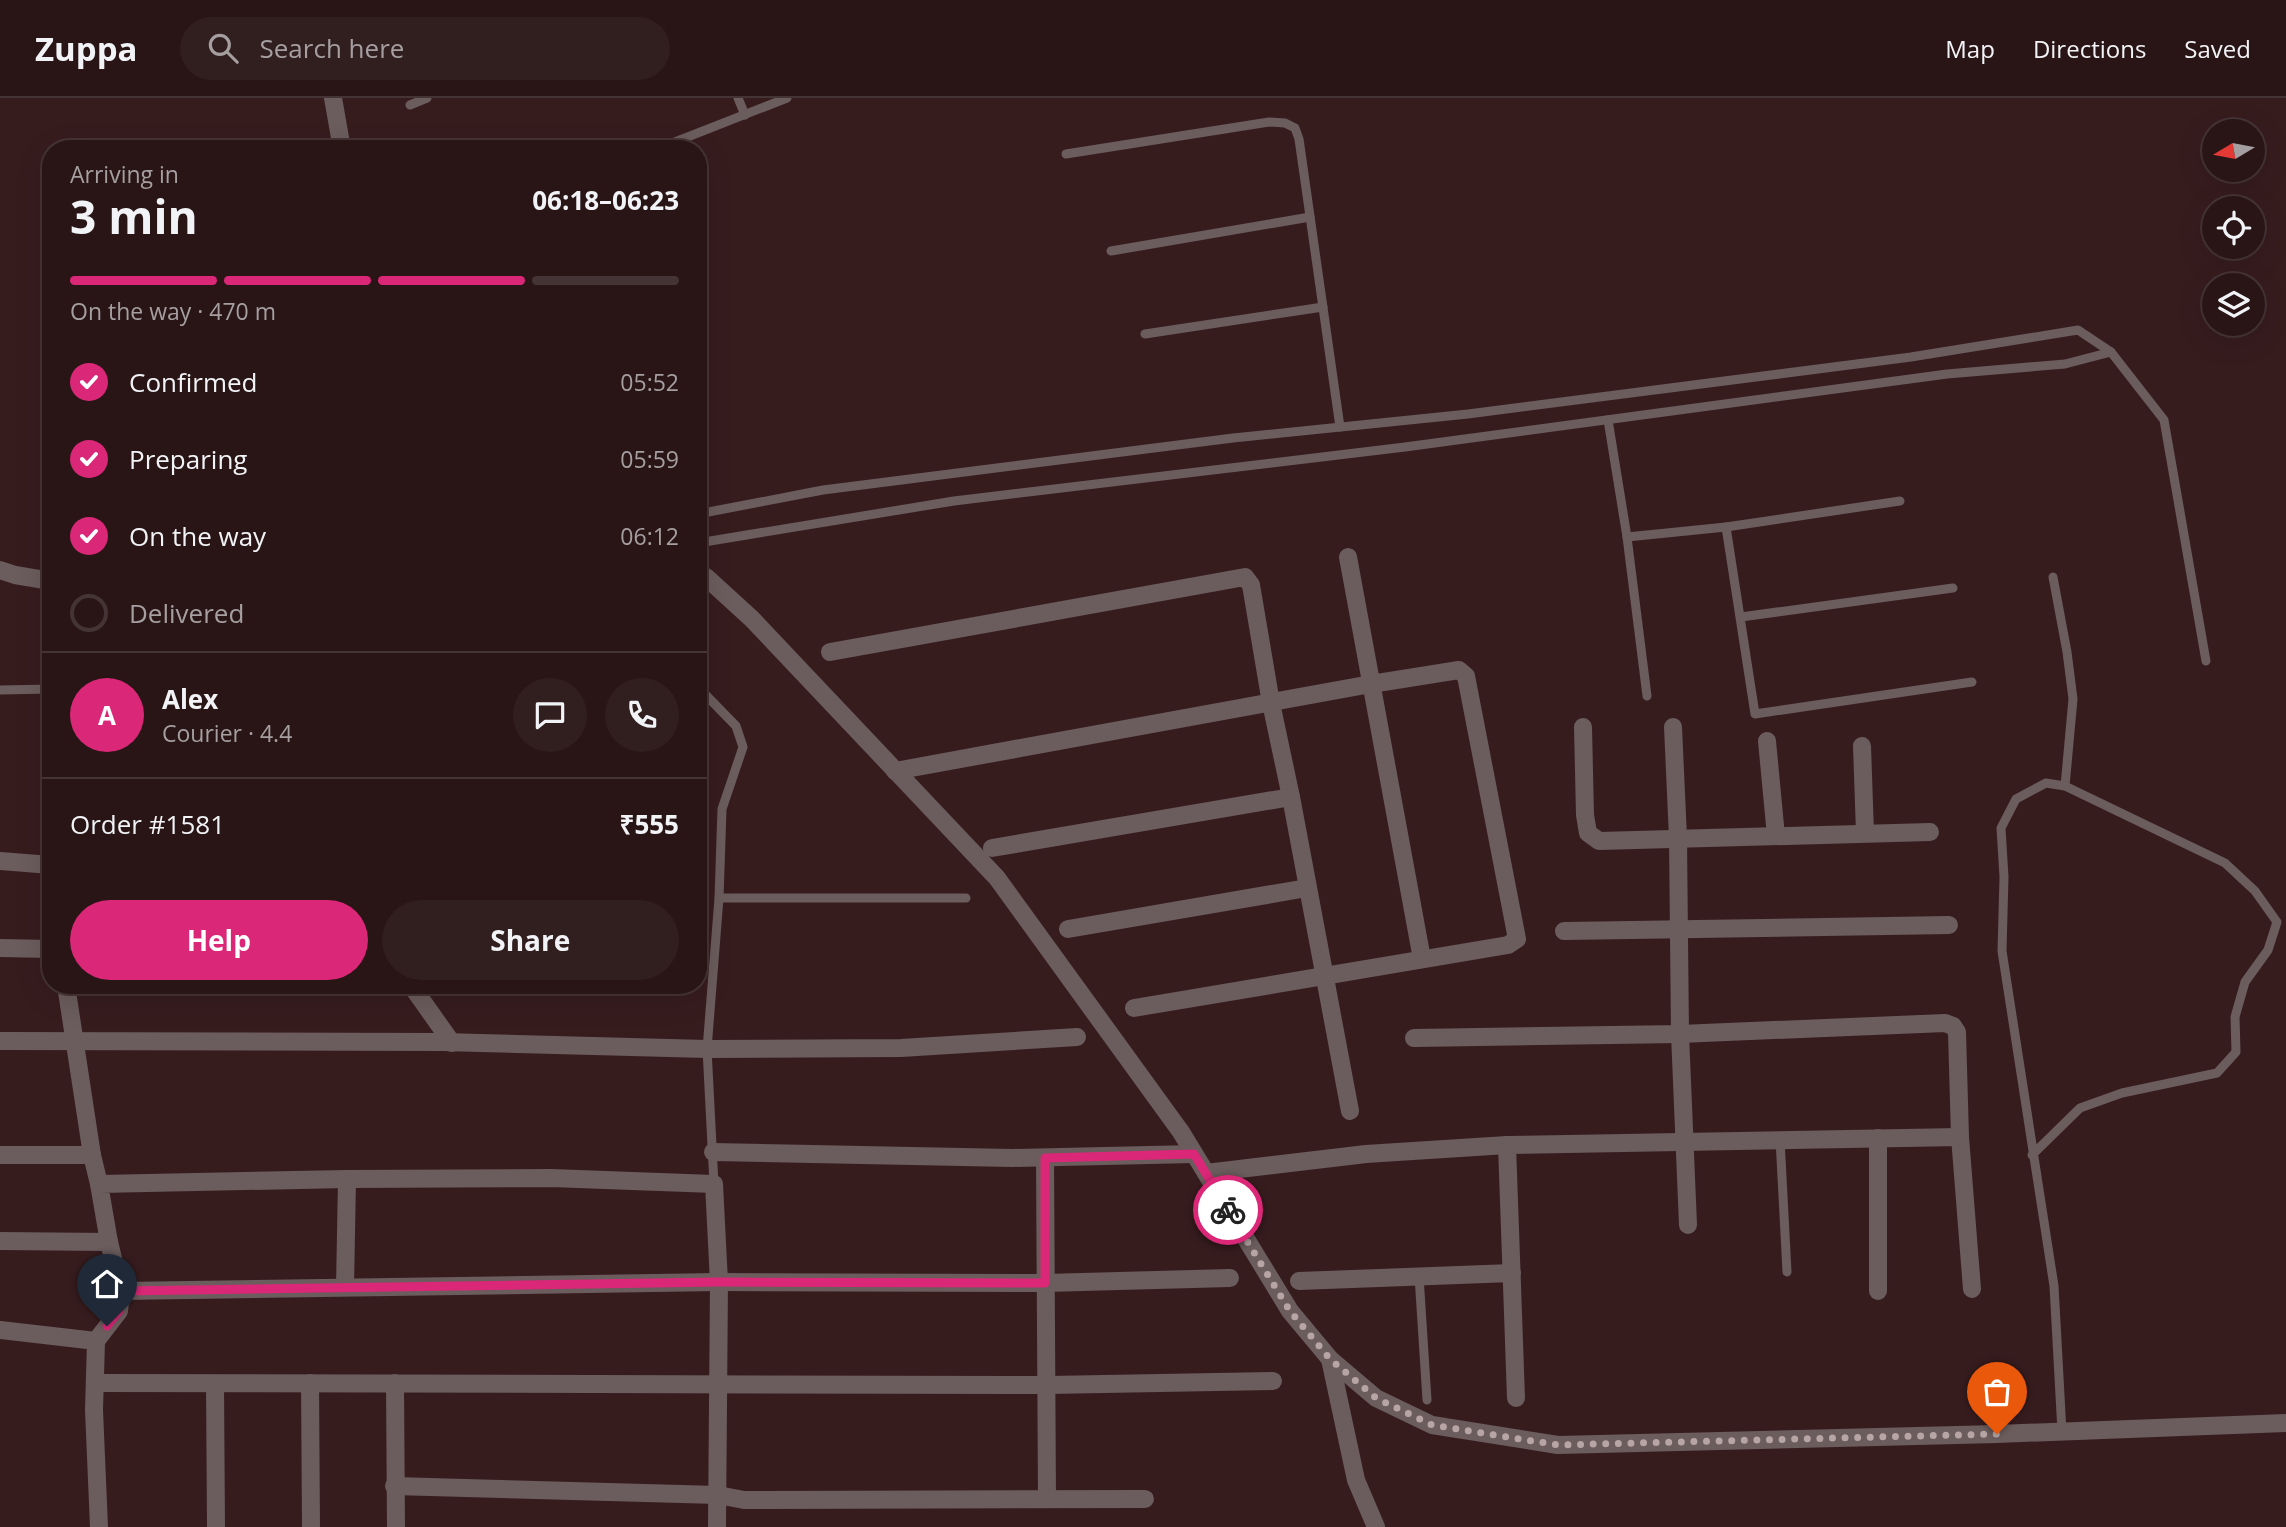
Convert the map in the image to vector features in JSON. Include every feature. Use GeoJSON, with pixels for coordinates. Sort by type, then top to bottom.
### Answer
{"type":"FeatureCollection","features":[{"type":"Feature","properties":{"kind":"street"},"geometry":{"type":"LineString","coordinates":[[333,98],[340,140]]}},
{"type":"Feature","properties":{"kind":"street"},"geometry":{"type":"LineString","coordinates":[[1348,557],[1422,959]]}},
{"type":"Feature","properties":{"kind":"street"},"geometry":{"type":"LineString","coordinates":[[0,570],[42,580]]}},
{"type":"Feature","properties":{"kind":"street"},"geometry":{"type":"LineString","coordinates":[[830,652],[1245,577],[1251,585],[1350,1111]]}},
{"type":"Feature","properties":{"kind":"street"},"geometry":{"type":"LineString","coordinates":[[707,578],[752,619],[997,878],[1181,1132],[1290,1311],[1330,1359],[1376,1398],[1432,1425],[1558,1445],[2062,1432],[2286,1423]]}},
{"type":"Feature","properties":{"kind":"street"},"geometry":{"type":"LineString","coordinates":[[895,771],[1371,684],[1459,670],[1466,676],[1517,939],[1508,945],[1134,1008]]}},
{"type":"Feature","properties":{"kind":"street"},"geometry":{"type":"LineString","coordinates":[[1583,727],[1585,815],[1588,833],[1599,841],[1930,832]]}},
{"type":"Feature","properties":{"kind":"street"},"geometry":{"type":"LineString","coordinates":[[1673,727],[1678,838],[1680,1034],[1688,1225]]}},
{"type":"Feature","properties":{"kind":"street"},"geometry":{"type":"LineString","coordinates":[[1768,741],[1776,836]]}},
{"type":"Feature","properties":{"kind":"street"},"geometry":{"type":"LineString","coordinates":[[1862,746],[1865,833]]}},
{"type":"Feature","properties":{"kind":"street"},"geometry":{"type":"LineString","coordinates":[[992,848],[1292,797]]}},
{"type":"Feature","properties":{"kind":"street"},"geometry":{"type":"LineString","coordinates":[[0,861],[42,864]]}},
{"type":"Feature","properties":{"kind":"street"},"geometry":{"type":"LineString","coordinates":[[1068,929],[1307,888]]}},
{"type":"Feature","properties":{"kind":"street"},"geometry":{"type":"LineString","coordinates":[[1564,931],[1949,925]]}},
{"type":"Feature","properties":{"kind":"street"},"geometry":{"type":"LineString","coordinates":[[0,948],[42,949]]}},
{"type":"Feature","properties":{"kind":"street"},"geometry":{"type":"LineString","coordinates":[[67,994],[92,1154],[108,1242],[121,1291],[119,1311],[96,1341],[94,1410],[99,1527]]}},
{"type":"Feature","properties":{"kind":"street"},"geometry":{"type":"LineString","coordinates":[[417,994],[452,1043]]}},
{"type":"Feature","properties":{"kind":"street"},"geometry":{"type":"LineString","coordinates":[[1414,1038],[1680,1034],[1945,1023],[1953,1026],[1957,1032],[1960,1137],[1972,1289]]}},
{"type":"Feature","properties":{"kind":"street"},"geometry":{"type":"LineString","coordinates":[[0,1041],[452,1043],[707,1049],[901,1048],[1077,1037]]}},
{"type":"Feature","properties":{"kind":"street"},"geometry":{"type":"LineString","coordinates":[[1206,1173],[1366,1154],[1507,1145],[1960,1137]]}},
{"type":"Feature","properties":{"kind":"street"},"geometry":{"type":"LineString","coordinates":[[1878,1138],[1878,1291]]}},
{"type":"Feature","properties":{"kind":"street"},"geometry":{"type":"LineString","coordinates":[[1507,1145],[1516,1398]]}},
{"type":"Feature","properties":{"kind":"street"},"geometry":{"type":"LineString","coordinates":[[713,1152],[1045,1158],[1194,1154]]}},
{"type":"Feature","properties":{"kind":"street"},"geometry":{"type":"LineString","coordinates":[[0,1155],[92,1154]]}},
{"type":"Feature","properties":{"kind":"street"},"geometry":{"type":"LineString","coordinates":[[1045,1158],[1047,1499]]}},
{"type":"Feature","properties":{"kind":"street"},"geometry":{"type":"LineString","coordinates":[[99,1184],[551,1178],[714,1184],[719,1282],[717,1527]]}},
{"type":"Feature","properties":{"kind":"street"},"geometry":{"type":"LineString","coordinates":[[345,1287],[347,1179]]}},
{"type":"Feature","properties":{"kind":"street"},"geometry":{"type":"LineString","coordinates":[[0,1241],[108,1242]]}},
{"type":"Feature","properties":{"kind":"street"},"geometry":{"type":"LineString","coordinates":[[1299,1281],[1512,1273]]}},
{"type":"Feature","properties":{"kind":"street"},"geometry":{"type":"LineString","coordinates":[[121,1291],[719,1282],[1045,1283],[1230,1278]]}},
{"type":"Feature","properties":{"kind":"street"},"geometry":{"type":"LineString","coordinates":[[0,1330],[96,1341]]}},
{"type":"Feature","properties":{"kind":"street"},"geometry":{"type":"LineString","coordinates":[[1330,1359],[1356,1480],[1376,1527]]}},
{"type":"Feature","properties":{"kind":"street"},"geometry":{"type":"LineString","coordinates":[[95,1383],[1048,1385],[1273,1381]]}},
{"type":"Feature","properties":{"kind":"street"},"geometry":{"type":"LineString","coordinates":[[310,1383],[311,1527]]}},
{"type":"Feature","properties":{"kind":"street"},"geometry":{"type":"LineString","coordinates":[[395,1383],[396,1527]]}},
{"type":"Feature","properties":{"kind":"street"},"geometry":{"type":"LineString","coordinates":[[215,1384],[216,1527]]}},
{"type":"Feature","properties":{"kind":"street"},"geometry":{"type":"LineString","coordinates":[[394,1486],[718,1494],[744,1500],[1146,1499]]}},
{"type":"Feature","properties":{"kind":"lane"},"geometry":{"type":"LineString","coordinates":[[410,105],[427,98]]}},
{"type":"Feature","properties":{"kind":"lane"},"geometry":{"type":"LineString","coordinates":[[738,98],[745,115]]}},
{"type":"Feature","properties":{"kind":"lane"},"geometry":{"type":"LineString","coordinates":[[680,140],[788,98]]}},
{"type":"Feature","properties":{"kind":"lane"},"geometry":{"type":"LineString","coordinates":[[1066,154],[1269,122],[1285,123],[1295,128],[1299,139],[1340,427]]}},
{"type":"Feature","properties":{"kind":"lane"},"geometry":{"type":"LineString","coordinates":[[1111,251],[1310,217]]}},
{"type":"Feature","properties":{"kind":"lane"},"geometry":{"type":"LineString","coordinates":[[1145,334],[1323,307]]}},
{"type":"Feature","properties":{"kind":"lane"},"geometry":{"type":"LineString","coordinates":[[707,512],[823,490],[1233,438],[1468,414],[1911,357],[2078,330],[2111,352],[2164,420],[2206,661]]}},
{"type":"Feature","properties":{"kind":"lane"},"geometry":{"type":"LineString","coordinates":[[707,542],[954,501],[1405,447],[1947,374],[2065,364],[2111,352]]}},
{"type":"Feature","properties":{"kind":"lane"},"geometry":{"type":"LineString","coordinates":[[1608,420],[1627,537],[1647,696]]}},
{"type":"Feature","properties":{"kind":"lane"},"geometry":{"type":"LineString","coordinates":[[1627,537],[1726,527],[1900,501]]}},
{"type":"Feature","properties":{"kind":"lane"},"geometry":{"type":"LineString","coordinates":[[1726,527],[1755,714],[1972,682]]}},
{"type":"Feature","properties":{"kind":"lane"},"geometry":{"type":"LineString","coordinates":[[2053,577],[2073,699],[2065,786]]}},
{"type":"Feature","properties":{"kind":"lane"},"geometry":{"type":"LineString","coordinates":[[1741,617],[1953,588]]}},
{"type":"Feature","properties":{"kind":"lane"},"geometry":{"type":"LineString","coordinates":[[0,690],[42,689]]}},
{"type":"Feature","properties":{"kind":"lane"},"geometry":{"type":"LineString","coordinates":[[707,696],[736,726],[743,747],[722,809],[719,898],[707,1049],[714,1184]]}},
{"type":"Feature","properties":{"kind":"lane"},"geometry":{"type":"LineString","coordinates":[[2032,1155],[2080,1108],[2122,1093],[2217,1073],[2236,1052],[2235,1017],[2245,982],[2268,950],[2277,922],[2255,891],[2225,863],[2065,786],[2046,783],[2016,799],[2001,828],[2004,877],[2001,951],[2032,1155],[2054,1286],[2062,1432]]}},
{"type":"Feature","properties":{"kind":"lane"},"geometry":{"type":"LineString","coordinates":[[719,898],[966,898]]}},
{"type":"Feature","properties":{"kind":"lane"},"geometry":{"type":"LineString","coordinates":[[1780,1139],[1787,1272]]}},
{"type":"Feature","properties":{"kind":"lane"},"geometry":{"type":"LineString","coordinates":[[1419,1276],[1427,1400]]}},
{"type":"Feature","properties":{"kind":"way so far"},"geometry":{"type":"LineString","coordinates":[[1228,1210],[1290,1311],[1330,1359],[1376,1398],[1432,1425],[1558,1445],[1997,1434]]}},
{"type":"Feature","properties":{"kind":"route"},"geometry":{"type":"LineString","coordinates":[[107,1326],[119,1311],[121,1291],[719,1282],[1045,1283],[1045,1158],[1194,1154],[1228,1210]]}}]}
